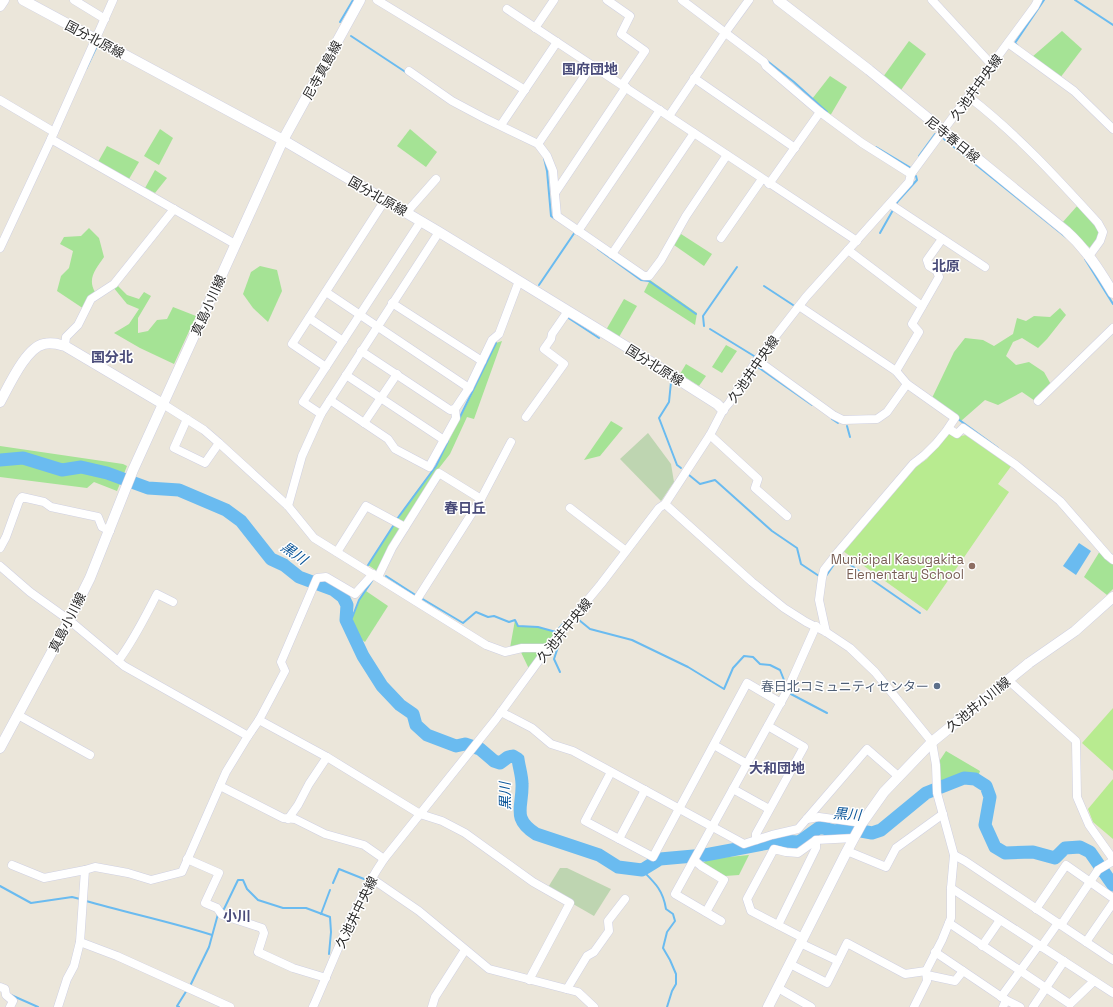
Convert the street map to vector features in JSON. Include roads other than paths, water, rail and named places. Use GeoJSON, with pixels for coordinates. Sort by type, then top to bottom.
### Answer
{"type":"FeatureCollection","features":[{"type":"Feature","properties":{"kind":"street"},"geometry":{"type":"LineString","coordinates":[[0,6],[4,0]]}},
{"type":"Feature","properties":{"kind":"street","name":"国分北原線"},"geometry":{"type":"LineString","coordinates":[[23,0],[283,140],[421,221],[568,311],[717,404],[723,410]]}},
{"type":"Feature","properties":{"kind":"street"},"geometry":{"type":"LineString","coordinates":[[74,0],[105,19]]}},
{"type":"Feature","properties":{"kind":"street"},"geometry":{"type":"LineString","coordinates":[[0,248],[54,138],[113,0]]}},
{"type":"Feature","properties":{"kind":"street","name":"尼寺真島線"},"geometry":{"type":"LineString","coordinates":[[283,140],[360,0]]}},
{"type":"Feature","properties":{"kind":"street"},"geometry":{"type":"LineString","coordinates":[[378,0],[525,90]]}},
{"type":"Feature","properties":{"kind":"street"},"geometry":{"type":"LineString","coordinates":[[535,28],[554,0]]}},
{"type":"Feature","properties":{"kind":"street"},"geometry":{"type":"LineString","coordinates":[[555,193],[645,51],[621,34],[630,16],[607,0]]}},
{"type":"Feature","properties":{"kind":"street"},"geometry":{"type":"LineString","coordinates":[[682,0],[727,30],[764,62],[766,66],[820,112],[862,143],[911,174]]}},
{"type":"Feature","properties":{"kind":"street"},"geometry":{"type":"LineString","coordinates":[[669,116],[749,0]]}},
{"type":"Feature","properties":{"kind":"street","name":"尼寺春日線"},"geometry":{"type":"LineString","coordinates":[[778,0],[870,70],[1080,244],[1113,293]]}},
{"type":"Feature","properties":{"kind":"street"},"geometry":{"type":"LineString","coordinates":[[932,0],[992,65]]}},
{"type":"Feature","properties":{"kind":"street","name":"久池井中央線"},"geometry":{"type":"LineString","coordinates":[[313,1007],[360,898],[384,859],[474,747],[548,648],[601,584],[659,508],[665,504],[710,434],[723,410],[757,360],[799,306],[848,250],[893,206],[909,182],[911,174],[969,97],[1038,0]]}},
{"type":"Feature","properties":{"kind":"street"},"geometry":{"type":"LineString","coordinates":[[507,9],[857,241]]}},
{"type":"Feature","properties":{"kind":"street"},"geometry":{"type":"LineString","coordinates":[[501,125],[557,42]]}},
{"type":"Feature","properties":{"kind":"street"},"geometry":{"type":"LineString","coordinates":[[1008,43],[1074,91],[1113,129]]}},
{"type":"Feature","properties":{"kind":"street"},"geometry":{"type":"LineString","coordinates":[[538,144],[592,65]]}},
{"type":"Feature","properties":{"kind":"street"},"geometry":{"type":"LineString","coordinates":[[409,71],[452,101],[538,144],[547,156],[553,171],[557,216],[644,276],[649,276],[661,260],[686,216],[727,155]]}},
{"type":"Feature","properties":{"kind":"street"},"geometry":{"type":"LineString","coordinates":[[694,78],[795,148]]}},
{"type":"Feature","properties":{"kind":"street"},"geometry":{"type":"LineString","coordinates":[[969,97],[993,116],[1051,171],[1098,223],[1103,232],[1100,241],[1088,256]]}},
{"type":"Feature","properties":{"kind":"street"},"geometry":{"type":"LineString","coordinates":[[0,100],[54,138],[235,244]]}},
{"type":"Feature","properties":{"kind":"street"},"geometry":{"type":"LineString","coordinates":[[578,231],[660,110]]}},
{"type":"Feature","properties":{"kind":"street"},"geometry":{"type":"LineString","coordinates":[[720,238],[795,148],[820,112]]}},
{"type":"Feature","properties":{"kind":"street"},"geometry":{"type":"LineString","coordinates":[[612,254],[694,132]]}},
{"type":"Feature","properties":{"kind":"street","name":"真島小川線"},"geometry":{"type":"LineString","coordinates":[[0,748],[69,620],[92,573],[133,470],[283,140]]}},
{"type":"Feature","properties":{"kind":"street"},"geometry":{"type":"LineString","coordinates":[[406,213],[436,179]]}},
{"type":"Feature","properties":{"kind":"street"},"geometry":{"type":"LineString","coordinates":[[326,367],[292,344],[385,200]]}},
{"type":"Feature","properties":{"kind":"street"},"geometry":{"type":"LineString","coordinates":[[893,206],[985,268]]}},
{"type":"Feature","properties":{"kind":"street"},"geometry":{"type":"LineString","coordinates":[[65,346],[66,337],[78,325],[91,299],[114,284],[174,209]]}},
{"type":"Feature","properties":{"kind":"street"},"geometry":{"type":"LineString","coordinates":[[321,414],[303,402],[421,221]]}},
{"type":"Feature","properties":{"kind":"street"},"geometry":{"type":"LineString","coordinates":[[288,506],[302,456],[321,414],[439,232]]}},
{"type":"Feature","properties":{"kind":"street"},"geometry":{"type":"LineString","coordinates":[[896,371],[919,332],[912,324],[939,277],[937,271],[929,266],[927,260],[942,239]]}},
{"type":"Feature","properties":{"kind":"street"},"geometry":{"type":"LineString","coordinates":[[848,250],[922,306]]}},
{"type":"Feature","properties":{"kind":"street"},"geometry":{"type":"LineString","coordinates":[[330,400],[388,438],[395,449],[429,467],[456,418],[456,409],[469,388],[492,340],[499,334],[519,281]]}},
{"type":"Feature","properties":{"kind":"street"},"geometry":{"type":"LineString","coordinates":[[326,292],[469,388]]}},
{"type":"Feature","properties":{"kind":"street"},"geometry":{"type":"LineString","coordinates":[[392,303],[482,360]]}},
{"type":"Feature","properties":{"kind":"street"},"geometry":{"type":"LineString","coordinates":[[799,306],[896,371],[907,384],[955,418],[949,429],[926,455],[909,470],[824,570],[819,600],[826,632]]}},
{"type":"Feature","properties":{"kind":"street"},"geometry":{"type":"LineString","coordinates":[[526,417],[564,364],[544,349],[551,339],[552,334],[568,311]]}},
{"type":"Feature","properties":{"kind":"street"},"geometry":{"type":"LineString","coordinates":[[309,318],[343,341]]}},
{"type":"Feature","properties":{"kind":"street"},"geometry":{"type":"LineString","coordinates":[[1038,401],[1113,328]]}},
{"type":"Feature","properties":{"kind":"street"},"geometry":{"type":"LineString","coordinates":[[0,402],[32,350],[43,344],[56,343],[65,346],[187,419],[219,443],[288,506],[314,538],[376,575],[486,645],[505,652],[522,648],[548,648]]}},
{"type":"Feature","properties":{"kind":"street"},"geometry":{"type":"LineString","coordinates":[[361,351],[450,410],[456,409]]}},
{"type":"Feature","properties":{"kind":"street"},"geometry":{"type":"LineString","coordinates":[[757,360],[815,402],[843,420],[877,419],[887,412],[907,384]]}},
{"type":"Feature","properties":{"kind":"street"},"geometry":{"type":"LineString","coordinates":[[364,423],[397,374]]}},
{"type":"Feature","properties":{"kind":"street"},"geometry":{"type":"LineString","coordinates":[[346,375],[444,440]]}},
{"type":"Feature","properties":{"kind":"street"},"geometry":{"type":"LineString","coordinates":[[187,419],[174,448],[205,463],[219,443]]}},
{"type":"Feature","properties":{"kind":"street"},"geometry":{"type":"LineString","coordinates":[[949,429],[957,434],[963,428],[1016,465],[1060,501],[1113,560]]}},
{"type":"Feature","properties":{"kind":"street"},"geometry":{"type":"LineString","coordinates":[[710,434],[758,479],[755,488],[787,516]]}},
{"type":"Feature","properties":{"kind":"street"},"geometry":{"type":"LineString","coordinates":[[416,601],[481,499],[511,442]]}},
{"type":"Feature","properties":{"kind":"street"},"geometry":{"type":"LineString","coordinates":[[12,864],[44,878],[95,867],[128,873],[151,880],[182,872],[226,772],[259,720],[285,671],[281,662],[317,578],[326,577],[355,594],[376,575],[439,473],[481,499]]}},
{"type":"Feature","properties":{"kind":"street"},"geometry":{"type":"LineString","coordinates":[[0,548],[22,497],[44,502],[51,507],[98,517],[102,527],[110,531]]}},
{"type":"Feature","properties":{"kind":"street"},"geometry":{"type":"LineString","coordinates":[[665,504],[784,608],[806,622],[826,632],[850,648],[876,672],[932,742],[936,765],[937,789],[954,855],[951,888],[951,918],[926,973],[927,981],[914,1007]]}},
{"type":"Feature","properties":{"kind":"street"},"geometry":{"type":"LineString","coordinates":[[337,552],[366,506],[405,527]]}},
{"type":"Feature","properties":{"kind":"street"},"geometry":{"type":"LineString","coordinates":[[570,508],[626,551]]}},
{"type":"Feature","properties":{"kind":"street"},"geometry":{"type":"LineString","coordinates":[[0,566],[30,592],[69,620],[124,666],[248,736]]}},
{"type":"Feature","properties":{"kind":"street"},"geometry":{"type":"LineString","coordinates":[[118,661],[138,632],[157,594],[173,602]]}},
{"type":"Feature","properties":{"kind":"street","name":"久池井小川線"},"geometry":{"type":"LineString","coordinates":[[768,1007],[847,851],[858,831],[884,792],[932,742],[1029,663],[1075,631],[1113,597]]}},
{"type":"Feature","properties":{"kind":"street"},"geometry":{"type":"LineString","coordinates":[[720,921],[675,894],[781,703],[816,626]]}},
{"type":"Feature","properties":{"kind":"street"},"geometry":{"type":"LineString","coordinates":[[1003,1002],[1020,971],[1060,924],[1102,867],[1113,860],[1089,825],[1077,797],[1076,742],[1008,680]]}},
{"type":"Feature","properties":{"kind":"street"},"geometry":{"type":"LineString","coordinates":[[611,772],[585,821],[653,857],[747,683],[781,703]]}},
{"type":"Feature","properties":{"kind":"street"},"geometry":{"type":"LineString","coordinates":[[501,712],[532,728],[551,744],[573,751],[744,844],[798,829],[867,749],[898,776]]}},
{"type":"Feature","properties":{"kind":"street"},"geometry":{"type":"LineString","coordinates":[[18,715],[90,755]]}},
{"type":"Feature","properties":{"kind":"street"},"geometry":{"type":"LineString","coordinates":[[259,720],[327,757],[420,814],[442,821],[464,833],[533,882],[570,903],[528,980]]}},
{"type":"Feature","properties":{"kind":"street"},"geometry":{"type":"LineString","coordinates":[[756,840],[756,834],[804,747],[768,726]]}},
{"type":"Feature","properties":{"kind":"street"},"geometry":{"type":"LineString","coordinates":[[714,744],[747,764]]}},
{"type":"Feature","properties":{"kind":"street"},"geometry":{"type":"LineString","coordinates":[[288,819],[327,757]]}},
{"type":"Feature","properties":{"kind":"street"},"geometry":{"type":"LineString","coordinates":[[220,786],[283,818],[295,819],[325,834],[364,845],[384,859]]}},
{"type":"Feature","properties":{"kind":"street"},"geometry":{"type":"LineString","coordinates":[[619,839],[645,790]]}},
{"type":"Feature","properties":{"kind":"street"},"geometry":{"type":"LineString","coordinates":[[733,790],[769,809]]}},
{"type":"Feature","properties":{"kind":"street"},"geometry":{"type":"LineString","coordinates":[[847,851],[886,867],[896,848],[943,814]]}},
{"type":"Feature","properties":{"kind":"street"},"geometry":{"type":"LineString","coordinates":[[807,818],[819,817],[858,831]]}},
{"type":"Feature","properties":{"kind":"street"},"geometry":{"type":"LineString","coordinates":[[838,961],[778,925],[751,911],[747,899],[774,849],[798,853],[816,840],[858,831]]}},
{"type":"Feature","properties":{"kind":"street"},"geometry":{"type":"LineString","coordinates":[[778,925],[816,848],[816,840]]}},
{"type":"Feature","properties":{"kind":"street"},"geometry":{"type":"LineString","coordinates":[[954,855],[1113,960]]}},
{"type":"Feature","properties":{"kind":"street"},"geometry":{"type":"LineString","coordinates":[[187,860],[219,873],[206,903],[217,908],[222,915],[262,928],[264,933],[258,952],[293,968],[326,978]]}},
{"type":"Feature","properties":{"kind":"street"},"geometry":{"type":"LineString","coordinates":[[694,862],[724,880],[706,912]]}},
{"type":"Feature","properties":{"kind":"street"},"geometry":{"type":"LineString","coordinates":[[1036,908],[1066,865],[1113,898]]}},
{"type":"Feature","properties":{"kind":"street"},"geometry":{"type":"LineString","coordinates":[[58,1007],[67,979],[74,966],[80,942],[85,870]]}},
{"type":"Feature","properties":{"kind":"street"},"geometry":{"type":"LineString","coordinates":[[371,878],[419,911],[489,969],[578,992],[594,1007]]}},
{"type":"Feature","properties":{"kind":"street"},"geometry":{"type":"LineString","coordinates":[[951,888],[1113,992]]}},
{"type":"Feature","properties":{"kind":"street"},"geometry":{"type":"LineString","coordinates":[[568,989],[587,956],[594,952],[609,931],[608,921],[625,899]]}},
{"type":"Feature","properties":{"kind":"street"},"geometry":{"type":"LineString","coordinates":[[1086,942],[1113,903]]}},
{"type":"Feature","properties":{"kind":"street"},"geometry":{"type":"LineString","coordinates":[[982,946],[1000,920]]}},
{"type":"Feature","properties":{"kind":"street"},"geometry":{"type":"LineString","coordinates":[[949,923],[1070,1004],[1094,981]]}},
{"type":"Feature","properties":{"kind":"street"},"geometry":{"type":"LineString","coordinates":[[80,942],[117,956],[230,1007]]}},
{"type":"Feature","properties":{"kind":"street"},"geometry":{"type":"LineString","coordinates":[[790,964],[827,983],[847,943],[905,974],[926,973],[955,981],[962,971]]}},
{"type":"Feature","properties":{"kind":"street"},"geometry":{"type":"LineString","coordinates":[[432,1007],[435,996],[465,950]]}},
{"type":"Feature","properties":{"kind":"street"},"geometry":{"type":"LineString","coordinates":[[935,952],[1003,1002],[1020,1007]]}},
{"type":"Feature","properties":{"kind":"street"},"geometry":{"type":"LineString","coordinates":[[1033,1007],[1064,961]]}},
{"type":"Feature","properties":{"kind":"street"},"geometry":{"type":"LineString","coordinates":[[778,988],[811,1007]]}},
{"type":"Feature","properties":{"kind":"street"},"geometry":{"type":"LineString","coordinates":[[4,990],[13,1001],[10,1007]]}},
{"type":"Feature","properties":{"kind":"water"},"geometry":{"type":"Polygon","coordinates":[[[1079,543],[1091,551],[1076,575],[1063,566],[1079,543]]]}},
{"type":"Feature","properties":{"kind":"waterway"},"geometry":{"type":"LineString","coordinates":[[340,22],[353,0]]}},
{"type":"Feature","properties":{"kind":"waterway"},"geometry":{"type":"LineString","coordinates":[[1018,46],[1015,43],[1044,0]]}},
{"type":"Feature","properties":{"kind":"waterway"},"geometry":{"type":"LineString","coordinates":[[1075,0],[1113,25]]}},
{"type":"Feature","properties":{"kind":"waterway"},"geometry":{"type":"LineString","coordinates":[[351,36],[407,73]]}},
{"type":"Feature","properties":{"kind":"waterway"},"geometry":{"type":"LineString","coordinates":[[86,69],[96,48]]}},
{"type":"Feature","properties":{"kind":"waterway"},"geometry":{"type":"LineString","coordinates":[[766,60],[794,82],[827,112]]}},
{"type":"Feature","properties":{"kind":"waterway"},"geometry":{"type":"LineString","coordinates":[[919,156],[935,134]]}},
{"type":"Feature","properties":{"kind":"waterway"},"geometry":{"type":"LineString","coordinates":[[944,139],[1067,238]]}},
{"type":"Feature","properties":{"kind":"waterway"},"geometry":{"type":"LineString","coordinates":[[876,147],[911,168]]}},
{"type":"Feature","properties":{"kind":"waterway"},"geometry":{"type":"LineString","coordinates":[[544,158],[547,171],[551,216],[555,219]]}},
{"type":"Feature","properties":{"kind":"waterway"},"geometry":{"type":"LineString","coordinates":[[895,206],[917,180],[916,176]]}},
{"type":"Feature","properties":{"kind":"waterway"},"geometry":{"type":"LineString","coordinates":[[880,233],[893,210]]}},
{"type":"Feature","properties":{"kind":"waterway"},"geometry":{"type":"LineString","coordinates":[[539,285],[575,232]]}},
{"type":"Feature","properties":{"kind":"waterway"},"geometry":{"type":"LineString","coordinates":[[598,249],[641,280],[649,281],[696,314]]}},
{"type":"Feature","properties":{"kind":"waterway"},"geometry":{"type":"LineString","coordinates":[[1085,259],[1113,304]]}},
{"type":"Feature","properties":{"kind":"waterway"},"geometry":{"type":"LineString","coordinates":[[704,326],[703,316],[737,267]]}},
{"type":"Feature","properties":{"kind":"waterway"},"geometry":{"type":"LineString","coordinates":[[764,286],[793,305]]}},
{"type":"Feature","properties":{"kind":"waterway"},"geometry":{"type":"LineString","coordinates":[[567,317],[599,338]]}},
{"type":"Feature","properties":{"kind":"waterway"},"geometry":{"type":"LineString","coordinates":[[710,329],[754,356]]}},
{"type":"Feature","properties":{"kind":"waterway"},"geometry":{"type":"LineString","coordinates":[[459,419],[496,343]]}},
{"type":"Feature","properties":{"kind":"waterway"},"geometry":{"type":"LineString","coordinates":[[758,367],[812,405]]}},
{"type":"Feature","properties":{"kind":"waterway"},"geometry":{"type":"LineString","coordinates":[[671,382],[669,402],[659,418],[677,465],[681,468]]}},
{"type":"Feature","properties":{"kind":"waterway"},"geometry":{"type":"LineString","coordinates":[[832,419],[838,423]]}},
{"type":"Feature","properties":{"kind":"waterway"},"geometry":{"type":"LineString","coordinates":[[958,419],[998,448]]}},
{"type":"Feature","properties":{"kind":"waterway"},"geometry":{"type":"LineString","coordinates":[[847,426],[850,437]]}},
{"type":"Feature","properties":{"kind":"waterway"},"geometry":{"type":"LineString","coordinates":[[397,519],[436,466],[448,441]]}},
{"type":"Feature","properties":{"kind":"waterway","name":"黒川"},"geometry":{"type":"LineString","coordinates":[[0,460],[23,458],[62,470],[81,467],[107,473],[148,488],[179,490],[226,510],[241,521],[271,559],[284,565],[299,577],[334,590],[343,597],[347,605],[346,620],[363,656],[382,686],[400,705],[413,714],[416,725],[427,735],[456,746],[465,744],[480,749],[494,761],[500,763],[508,757],[513,756],[518,759],[522,778],[520,812],[523,823],[528,828],[536,834],[599,855],[618,867],[642,870],[660,859],[705,855],[779,841],[799,842],[820,827],[834,831],[850,829],[872,833],[881,830],[926,793],[964,778],[975,779],[986,786],[990,797],[985,825],[995,847],[1005,853],[1033,852],[1055,858],[1065,848],[1080,847],[1090,852],[1113,885]]}},
{"type":"Feature","properties":{"kind":"waterway"},"geometry":{"type":"LineString","coordinates":[[689,475],[700,484],[715,480],[772,531],[797,548],[801,564],[819,576]]}},
{"type":"Feature","properties":{"kind":"waterway"},"geometry":{"type":"LineString","coordinates":[[368,565],[395,523]]}},
{"type":"Feature","properties":{"kind":"waterway"},"geometry":{"type":"LineString","coordinates":[[826,576],[839,557],[920,613]]}},
{"type":"Feature","properties":{"kind":"waterway"},"geometry":{"type":"LineString","coordinates":[[386,576],[417,596]]}},
{"type":"Feature","properties":{"kind":"waterway"},"geometry":{"type":"LineString","coordinates":[[346,620],[352,618],[359,600],[372,581]]}},
{"type":"Feature","properties":{"kind":"waterway"},"geometry":{"type":"LineString","coordinates":[[421,598],[463,623],[476,612],[488,617],[494,616],[509,622],[515,620],[518,626],[538,627],[556,632],[563,624]]}},
{"type":"Feature","properties":{"kind":"waterway"},"geometry":{"type":"LineString","coordinates":[[579,620],[590,629],[632,640],[688,667],[724,689],[733,668],[744,656],[753,657],[760,664],[770,665],[780,670],[786,685]]}},
{"type":"Feature","properties":{"kind":"waterway"},"geometry":{"type":"LineString","coordinates":[[559,644],[554,659],[560,672]]}},
{"type":"Feature","properties":{"kind":"waterway"},"geometry":{"type":"LineString","coordinates":[[789,693],[827,713]]}},
{"type":"Feature","properties":{"kind":"waterway"},"geometry":{"type":"LineString","coordinates":[[333,883],[339,869],[364,879]]}},
{"type":"Feature","properties":{"kind":"waterway"},"geometry":{"type":"LineString","coordinates":[[642,870],[658,887],[665,902],[666,909],[673,914],[675,921],[667,932],[663,948],[676,974],[676,984],[667,1007]]}},
{"type":"Feature","properties":{"kind":"waterway"},"geometry":{"type":"LineString","coordinates":[[222,910],[224,909],[238,880],[243,880],[247,889],[258,900],[283,908],[306,908],[330,917],[331,932],[329,954]]}},
{"type":"Feature","properties":{"kind":"waterway"},"geometry":{"type":"LineString","coordinates":[[0,886],[31,903],[72,897],[80,899]]}},
{"type":"Feature","properties":{"kind":"waterway"},"geometry":{"type":"LineString","coordinates":[[321,914],[330,890]]}},
{"type":"Feature","properties":{"kind":"waterway"},"geometry":{"type":"LineString","coordinates":[[86,901],[212,935]]}},
{"type":"Feature","properties":{"kind":"waterway"},"geometry":{"type":"LineString","coordinates":[[190,986],[209,947],[218,914]]}},
{"type":"Feature","properties":{"kind":"waterway"},"geometry":{"type":"LineString","coordinates":[[179,1007],[177,1006],[187,990]]}},
{"type":"Feature","properties":{"kind":"waterway"},"geometry":{"type":"LineString","coordinates":[[11,995],[38,1007]]}},
{"type":"Feature","properties":{"kind":"place","name":"Municipal Kasugakita Elementary School"},"geometry":{"type":"Point","coordinates":[972,566]}},
{"type":"Feature","properties":{"kind":"place","name":"春日北コミュニティセンター"},"geometry":{"type":"Point","coordinates":[937,686]}},
{"type":"Feature","properties":{"kind":"district","name":"国府団地"},"geometry":{"type":"Point","coordinates":[590,69]}},
{"type":"Feature","properties":{"kind":"district","name":"北原"},"geometry":{"type":"Point","coordinates":[946,266]}},
{"type":"Feature","properties":{"kind":"district","name":"国分北"},"geometry":{"type":"Point","coordinates":[112,357]}},
{"type":"Feature","properties":{"kind":"district","name":"春日丘"},"geometry":{"type":"Point","coordinates":[465,508]}},
{"type":"Feature","properties":{"kind":"district","name":"大和団地"},"geometry":{"type":"Point","coordinates":[777,768]}},
{"type":"Feature","properties":{"kind":"district","name":"小川"},"geometry":{"type":"Point","coordinates":[237,916]}}]}
